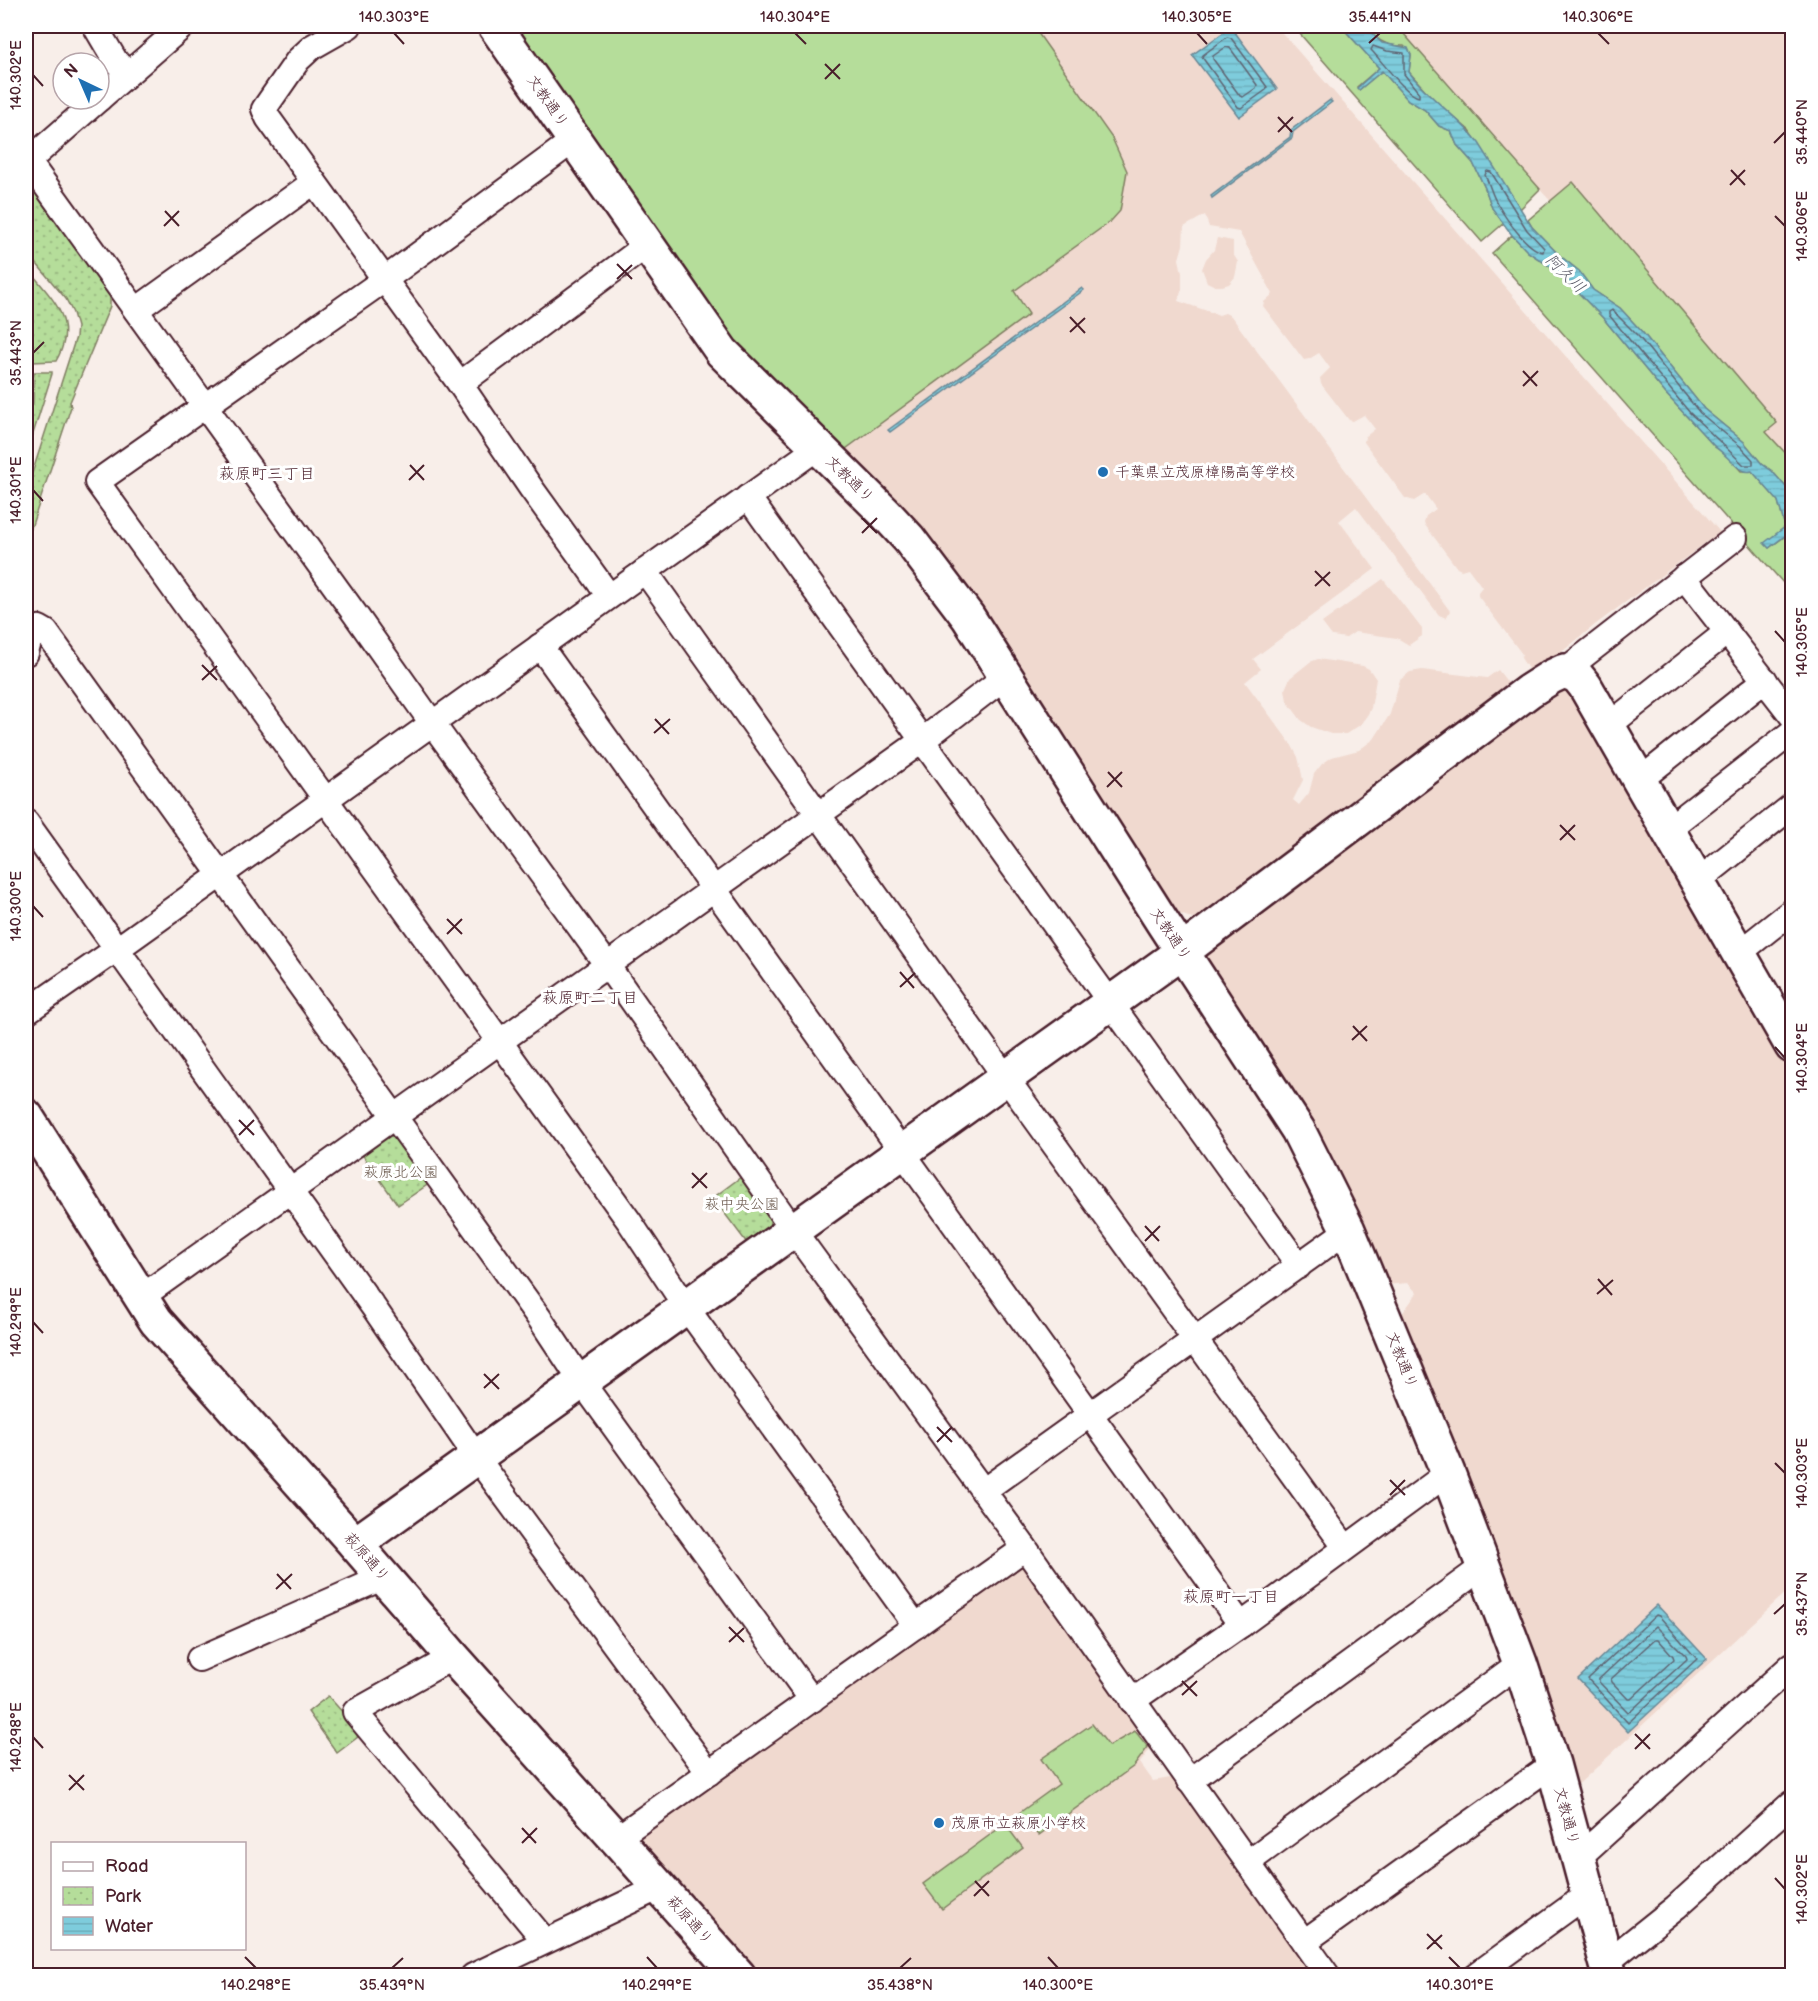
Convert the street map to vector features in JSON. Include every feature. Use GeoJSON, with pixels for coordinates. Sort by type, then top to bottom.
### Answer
{"type":"FeatureCollection","features":[{"type":"Feature","properties":{"kind":"street"},"geometry":{"type":"LineString","coordinates":[[95,26],[115,60],[127,74]]}},
{"type":"Feature","properties":{"kind":"street"},"geometry":{"type":"LineString","coordinates":[[111,88],[183,26]]}},
{"type":"Feature","properties":{"kind":"street"},"geometry":{"type":"LineString","coordinates":[[349,26],[312,47],[298,60],[264,109],[268,118],[460,384],[609,596]]}},
{"type":"Feature","properties":{"kind":"street","name":"文教通り"},"geometry":{"type":"LineString","coordinates":[[495,26],[722,352],[909,539],[968,617],[1298,1130],[1348,1230],[1448,1473],[1520,1663],[1553,1764],[1608,1969]]}},
{"type":"Feature","properties":{"kind":"street"},"geometry":{"type":"LineString","coordinates":[[85,111],[27,162],[206,406],[607,965],[793,1230],[1025,1548],[1329,1976]]}},
{"type":"Feature","properties":{"kind":"street"},"geometry":{"type":"LineString","coordinates":[[574,140],[384,280],[97,482],[916,1626]]}},
{"type":"Feature","properties":{"kind":"street"},"geometry":{"type":"LineString","coordinates":[[136,310],[314,182]]}},
{"type":"Feature","properties":{"kind":"street"},"geometry":{"type":"LineString","coordinates":[[460,384],[647,245]]}},
{"type":"Feature","properties":{"kind":"street"},"geometry":{"type":"LineString","coordinates":[[26,1012],[817,448]]}},
{"type":"Feature","properties":{"kind":"street"},"geometry":{"type":"LineString","coordinates":[[748,497],[1299,1266]]}},
{"type":"Feature","properties":{"kind":"street"},"geometry":{"type":"LineString","coordinates":[[355,1544],[1183,951],[1529,691],[1564,671],[1735,538]]}},
{"type":"Feature","properties":{"kind":"street"},"geometry":{"type":"LineString","coordinates":[[645,571],[1006,1078],[1345,1547]]}},
{"type":"Feature","properties":{"kind":"street"},"geometry":{"type":"LineString","coordinates":[[1684,578],[1792,716]]}},
{"type":"Feature","properties":{"kind":"street"},"geometry":{"type":"LineString","coordinates":[[26,653],[31,634],[39,628],[46,632],[540,1319],[581,1382],[812,1700]]}},
{"type":"Feature","properties":{"kind":"street"},"geometry":{"type":"LineString","coordinates":[[1608,726],[1727,632]]}},
{"type":"Feature","properties":{"kind":"street"},"geometry":{"type":"LineString","coordinates":[[540,646],[1241,1625]]}},
{"type":"Feature","properties":{"kind":"street"},"geometry":{"type":"LineString","coordinates":[[1564,671],[1577,676],[1608,726],[1792,1046]]}},
{"type":"Feature","properties":{"kind":"street"},"geometry":{"type":"LineString","coordinates":[[140,1298],[923,740],[1006,676]]}},
{"type":"Feature","properties":{"kind":"street"},"geometry":{"type":"LineString","coordinates":[[1640,780],[1765,680]]}},
{"type":"Feature","properties":{"kind":"street"},"geometry":{"type":"LineString","coordinates":[[1668,829],[1792,732]]}},
{"type":"Feature","properties":{"kind":"street"},"geometry":{"type":"LineString","coordinates":[[1698,881],[1792,806]]}},
{"type":"Feature","properties":{"kind":"street"},"geometry":{"type":"LineString","coordinates":[[26,822],[289,1193],[374,1308],[477,1458],[709,1773]]}},
{"type":"Feature","properties":{"kind":"street"},"geometry":{"type":"LineString","coordinates":[[1739,953],[1792,911]]}},
{"type":"Feature","properties":{"kind":"street","name":"萩原通り"},"geometry":{"type":"LineString","coordinates":[[26,1116],[156,1321],[739,1976]]}},
{"type":"Feature","properties":{"kind":"street"},"geometry":{"type":"LineString","coordinates":[[984,1491],[1348,1230]]}},
{"type":"Feature","properties":{"kind":"street"},"geometry":{"type":"LineString","coordinates":[[1132,1701],[1241,1625],[1448,1473]]}},
{"type":"Feature","properties":{"kind":"street"},"geometry":{"type":"LineString","coordinates":[[617,1838],[1025,1548]]}},
{"type":"Feature","properties":{"kind":"street"},"geometry":{"type":"LineString","coordinates":[[1189,1781],[1484,1566]]}},
{"type":"Feature","properties":{"kind":"street"},"geometry":{"type":"LineString","coordinates":[[199,1659],[384,1577]]}},
{"type":"Feature","properties":{"kind":"street"},"geometry":{"type":"LineString","coordinates":[[453,1657],[356,1712],[545,1941]]}},
{"type":"Feature","properties":{"kind":"street"},"geometry":{"type":"LineString","coordinates":[[1248,1862],[1520,1663]]}},
{"type":"Feature","properties":{"kind":"street"},"geometry":{"type":"LineString","coordinates":[[1578,1858],[1792,1665]]}},
{"type":"Feature","properties":{"kind":"street"},"geometry":{"type":"LineString","coordinates":[[1304,1942],[1553,1764]]}},
{"type":"Feature","properties":{"kind":"street"},"geometry":{"type":"LineString","coordinates":[[1608,1969],[1792,1803]]}},
{"type":"Feature","properties":{"kind":"street"},"geometry":{"type":"LineString","coordinates":[[473,1976],[660,1887]]}},
{"type":"Feature","properties":{"kind":"street"},"geometry":{"type":"LineString","coordinates":[[1475,1976],[1588,1894]]}},
{"type":"Feature","properties":{"kind":"shaded area","name":"千葉県立茂原樟陽高等学校"},"geometry":{"type":"Polygon","coordinates":[[[508,26],[1276,26],[1720,532],[1531,673],[1521,658],[1522,654],[1478,596],[1482,587],[1468,568],[1461,570],[1457,568],[1425,525],[1426,516],[1436,509],[1425,494],[1414,501],[1405,498],[1364,442],[1365,437],[1375,429],[1364,415],[1353,421],[1349,420],[1321,384],[1320,378],[1330,368],[1319,353],[1304,360],[1263,306],[1273,294],[1239,232],[1209,227],[1205,215],[1184,227],[1179,259],[1182,289],[1178,301],[1219,315],[1225,313],[1231,316],[1450,611],[1446,618],[1439,615],[1356,507],[1339,521],[1375,569],[1253,659],[1261,669],[1245,682],[1298,757],[1303,780],[1293,800],[1299,805],[1309,793],[1314,774],[1322,764],[1332,757],[1359,750],[1374,739],[1390,714],[1400,680],[1410,672],[1422,670],[1487,678],[1498,670],[1512,688],[1200,921],[1166,909],[1071,759],[738,353],[508,26]]]}},
{"type":"Feature","properties":{"kind":"shaded area"},"geometry":{"type":"Polygon","coordinates":[[[1397,26],[1792,26],[1792,460],[1516,164],[1397,26]]]}},
{"type":"Feature","properties":{"kind":"shaded area"},"geometry":{"type":"Polygon","coordinates":[[[1217,238],[1233,241],[1233,254],[1238,262],[1235,277],[1229,284],[1222,286],[1215,286],[1207,282],[1202,269],[1206,259],[1214,250],[1217,238]]]}},
{"type":"Feature","properties":{"kind":"shaded area"},"geometry":{"type":"Polygon","coordinates":[[[1383,579],[1422,629],[1422,636],[1409,645],[1397,638],[1355,632],[1346,638],[1332,636],[1322,623],[1383,579]]]}},
{"type":"Feature","properties":{"kind":"shaded area"},"geometry":{"type":"Polygon","coordinates":[[[1318,659],[1363,666],[1369,669],[1376,679],[1368,714],[1360,725],[1346,734],[1331,734],[1311,727],[1301,720],[1287,701],[1285,689],[1290,678],[1310,662],[1318,659]]]}},
{"type":"Feature","properties":{"kind":"shaded area"},"geometry":{"type":"Polygon","coordinates":[[[1553,688],[1575,693],[1792,1072],[1792,1587],[1571,1791],[1399,1318],[1417,1293],[1408,1283],[1385,1285],[1204,959],[1205,954],[1553,688]]]}},
{"type":"Feature","properties":{"kind":"shaded area"},"geometry":{"type":"Polygon","coordinates":[[[1012,1563],[1025,1563],[1153,1745],[1140,1763],[1153,1781],[1176,1777],[1311,1964],[1296,1976],[755,1975],[636,1841],[637,1831],[1012,1563]]]}},
{"type":"Feature","properties":{"kind":"green space"},"geometry":{"type":"Polygon","coordinates":[[[509,26],[1033,26],[1112,138],[1127,171],[1120,211],[1111,221],[1014,291],[1029,314],[843,451],[742,351],[509,26]]]}},
{"type":"Feature","properties":{"kind":"green space"},"geometry":{"type":"Polygon","coordinates":[[[1293,26],[1341,26],[1379,68],[1357,87],[1359,90],[1382,71],[1408,100],[1425,110],[1439,126],[1451,131],[1457,145],[1473,163],[1492,208],[1504,223],[1482,242],[1293,26]]]}},
{"type":"Feature","properties":{"kind":"green space"},"geometry":{"type":"Polygon","coordinates":[[[1364,26],[1397,26],[1540,189],[1520,209],[1470,131],[1435,101],[1409,72],[1411,55],[1404,46],[1381,41],[1364,26]]]}},
{"type":"Feature","properties":{"kind":"green space"},"geometry":{"type":"Polygon","coordinates":[[[1573,182],[1777,423],[1766,432],[1792,460],[1792,494],[1744,442],[1704,409],[1620,308],[1593,290],[1579,271],[1559,255],[1532,227],[1528,220],[1573,182]]]}},
{"type":"Feature","properties":{"kind":"green space"},"geometry":{"type":"Polygon","coordinates":[[[26,186],[36,186],[110,289],[110,306],[70,402],[71,407],[26,543],[26,492],[76,337],[77,327],[66,299],[26,251],[26,186]]]}},
{"type":"Feature","properties":{"kind":"green space"},"geometry":{"type":"Polygon","coordinates":[[[1512,235],[1528,252],[1565,279],[1603,318],[1666,394],[1715,447],[1725,453],[1741,471],[1752,471],[1778,501],[1785,527],[1765,543],[1769,548],[1791,532],[1792,593],[1492,253],[1512,235]]]}},
{"type":"Feature","properties":{"kind":"green space"},"geometry":{"type":"Polygon","coordinates":[[[26,266],[52,299],[63,321],[65,333],[63,346],[56,361],[32,362],[26,331],[26,266]]]}},
{"type":"Feature","properties":{"kind":"green space"},"geometry":{"type":"Polygon","coordinates":[[[34,372],[52,372],[52,374],[26,456],[26,416],[33,403],[34,372]]]}},
{"type":"Feature","properties":{"kind":"green space","name":"萩原北公園"},"geometry":{"type":"Polygon","coordinates":[[[387,1129],[397,1131],[433,1181],[398,1205],[359,1150],[387,1129]]]}},
{"type":"Feature","properties":{"kind":"green space","name":"萩中央公園"},"geometry":{"type":"Polygon","coordinates":[[[745,1174],[772,1211],[769,1228],[747,1243],[713,1198],[745,1174]]]}},
{"type":"Feature","properties":{"kind":"green space"},"geometry":{"type":"Polygon","coordinates":[[[328,1696],[362,1734],[337,1753],[308,1712],[328,1696]]]}},
{"type":"Feature","properties":{"kind":"green space"},"geometry":{"type":"Polygon","coordinates":[[[1092,1724],[1109,1746],[1135,1731],[1148,1747],[1134,1766],[1039,1835],[1019,1813],[1059,1784],[1041,1759],[1092,1724]]]}},
{"type":"Feature","properties":{"kind":"green space"},"geometry":{"type":"Polygon","coordinates":[[[1005,1824],[1023,1848],[942,1909],[923,1884],[1005,1824]]]}},
{"type":"Feature","properties":{"kind":"water","name":"阿久川"},"geometry":{"type":"Polygon","coordinates":[[[1341,26],[1364,26],[1382,43],[1408,48],[1411,55],[1409,72],[1479,143],[1532,227],[1559,255],[1579,271],[1593,290],[1620,308],[1704,409],[1744,442],[1792,494],[1792,534],[1790,532],[1769,548],[1764,543],[1785,527],[1778,501],[1752,471],[1738,467],[1715,447],[1666,394],[1603,318],[1565,279],[1528,252],[1512,235],[1492,208],[1473,163],[1457,145],[1451,131],[1439,126],[1425,110],[1408,100],[1382,71],[1359,90],[1357,88],[1379,68],[1341,26]]]}},
{"type":"Feature","properties":{"kind":"water"},"geometry":{"type":"Polygon","coordinates":[[[1231,27],[1277,89],[1239,117],[1192,55],[1231,27]]]}},
{"type":"Feature","properties":{"kind":"water"},"geometry":{"type":"Polygon","coordinates":[[[1330,100],[1332,102],[1293,132],[1292,138],[1212,198],[1211,196],[1290,137],[1291,130],[1330,100]]]}},
{"type":"Feature","properties":{"kind":"water"},"geometry":{"type":"Polygon","coordinates":[[[1082,288],[1084,290],[890,432],[888,430],[1082,288]]]}},
{"type":"Feature","properties":{"kind":"water"},"geometry":{"type":"Polygon","coordinates":[[[1657,1605],[1707,1659],[1628,1732],[1578,1679],[1657,1605]]]}},
{"type":"Feature","properties":{"kind":"place","name":"千葉県立茂原樟陽高等学校"},"geometry":{"type":"Point","coordinates":[1103,472]}},
{"type":"Feature","properties":{"kind":"place","name":"茂原市立萩原小学校"},"geometry":{"type":"Point","coordinates":[939,1823]}},
{"type":"Feature","properties":{"kind":"district","name":"萩原町三丁目"},"geometry":{"type":"Point","coordinates":[267,473]}},
{"type":"Feature","properties":{"kind":"district","name":"萩原町二丁目"},"geometry":{"type":"Point","coordinates":[590,997]}},
{"type":"Feature","properties":{"kind":"district","name":"萩原町一丁目"},"geometry":{"type":"Point","coordinates":[1231,1596]}}]}
